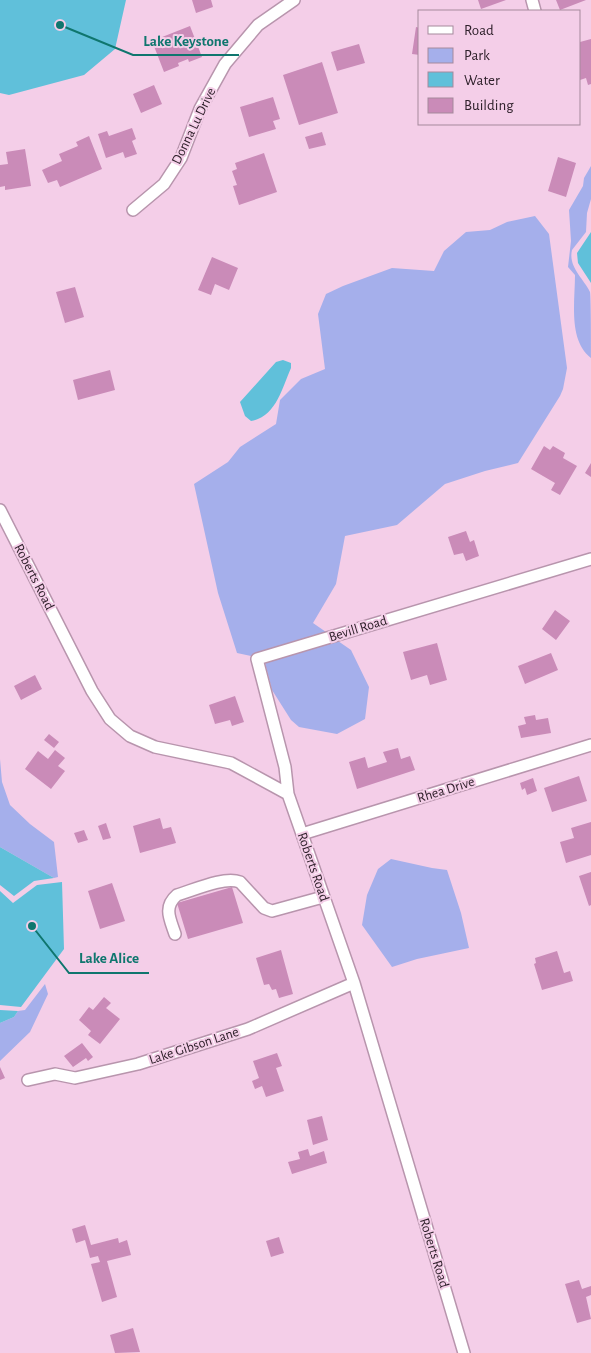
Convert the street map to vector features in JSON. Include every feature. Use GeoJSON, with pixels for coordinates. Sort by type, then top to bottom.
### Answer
{"type":"FeatureCollection","features":[{"type":"Feature","properties":{"kind":"street","name":"Donna Lu Drive"},"geometry":{"type":"LineString","coordinates":[[133,210],[164,184],[181,158],[200,109],[225,64],[258,26],[294,0]]}},
{"type":"Feature","properties":{"kind":"street","name":"Roberts Road"},"geometry":{"type":"LineString","coordinates":[[0,510],[92,691],[110,719],[130,736],[155,747],[231,763],[288,794],[354,983],[464,1353]]}},
{"type":"Feature","properties":{"kind":"street","name":"Bevill Road"},"geometry":{"type":"LineString","coordinates":[[288,794],[285,767],[257,659],[591,559]]}},
{"type":"Feature","properties":{"kind":"street","name":"Rhea Drive"},"geometry":{"type":"LineString","coordinates":[[302,834],[591,745]]}},
{"type":"Feature","properties":{"kind":"street"},"geometry":{"type":"LineString","coordinates":[[175,934],[168,913],[172,899],[177,895],[224,881],[240,882],[264,908],[272,911],[323,896]]}},
{"type":"Feature","properties":{"kind":"street","name":"Lake Gibson Lane"},"geometry":{"type":"LineString","coordinates":[[28,1080],[55,1074],[75,1078],[138,1064],[248,1029],[354,983]]}},
{"type":"Feature","properties":{"kind":"green space"},"geometry":{"type":"Polygon","coordinates":[[[591,166],[591,199],[587,213],[586,232],[572,250],[571,256],[574,267],[590,292],[591,358],[579,341],[576,331],[574,320],[575,275],[568,267],[571,241],[569,210],[583,186],[584,178],[591,166]]]}},
{"type":"Feature","properties":{"kind":"green space"},"geometry":{"type":"Polygon","coordinates":[[[535,216],[549,234],[567,368],[560,396],[518,463],[445,484],[397,525],[345,536],[336,584],[313,623],[326,632],[256,653],[253,658],[237,653],[218,593],[194,484],[228,462],[240,447],[276,424],[280,400],[301,379],[325,369],[318,314],[326,294],[392,268],[434,271],[444,251],[466,232],[490,230],[507,222],[535,216]]]}},
{"type":"Feature","properties":{"kind":"green space"},"geometry":{"type":"Polygon","coordinates":[[[338,641],[351,650],[369,687],[365,719],[337,734],[299,727],[291,720],[272,690],[265,663],[338,641]]]}},
{"type":"Feature","properties":{"kind":"green space"},"geometry":{"type":"Polygon","coordinates":[[[0,759],[2,782],[10,805],[30,824],[54,842],[58,877],[54,878],[0,847],[0,759]]]}},
{"type":"Feature","properties":{"kind":"green space"},"geometry":{"type":"Polygon","coordinates":[[[391,859],[447,870],[461,913],[469,948],[417,959],[392,967],[362,925],[367,895],[378,869],[391,859]]]}},
{"type":"Feature","properties":{"kind":"green space"},"geometry":{"type":"Polygon","coordinates":[[[45,984],[48,994],[30,1032],[0,1061],[0,1023],[14,1017],[18,1011],[25,1010],[45,984]]]}},
{"type":"Feature","properties":{"kind":"water"},"geometry":{"type":"Polygon","coordinates":[[[0,0],[126,0],[115,49],[84,75],[9,95],[0,93],[0,0]]]}},
{"type":"Feature","properties":{"kind":"water"},"geometry":{"type":"Polygon","coordinates":[[[591,232],[591,283],[578,263],[577,253],[591,232]]]}},
{"type":"Feature","properties":{"kind":"water"},"geometry":{"type":"Polygon","coordinates":[[[283,360],[291,363],[291,368],[277,401],[267,414],[251,421],[245,416],[240,402],[276,362],[283,360]]]}},
{"type":"Feature","properties":{"kind":"water"},"geometry":{"type":"Polygon","coordinates":[[[0,847],[54,878],[34,881],[14,896],[0,885],[0,847]]]}},
{"type":"Feature","properties":{"kind":"water"},"geometry":{"type":"Polygon","coordinates":[[[62,882],[64,949],[21,1007],[0,1005],[0,891],[13,903],[37,885],[62,882]]]}},
{"type":"Feature","properties":{"kind":"water"},"geometry":{"type":"Polygon","coordinates":[[[0,1010],[18,1011],[14,1017],[0,1023],[0,1010]]]}},
{"type":"Feature","properties":{"kind":"building"},"geometry":{"type":"Polygon","coordinates":[[[192,0],[211,0],[213,7],[196,13],[192,0]]]}},
{"type":"Feature","properties":{"kind":"building"},"geometry":{"type":"Polygon","coordinates":[[[478,0],[506,0],[481,9],[478,0]]]}},
{"type":"Feature","properties":{"kind":"building"},"geometry":{"type":"Polygon","coordinates":[[[556,0],[586,0],[560,10],[556,0]]]}},
{"type":"Feature","properties":{"kind":"building"},"geometry":{"type":"Polygon","coordinates":[[[190,26],[202,57],[189,62],[188,59],[178,63],[179,66],[164,72],[152,41],[190,26]]]}},
{"type":"Feature","properties":{"kind":"building"},"geometry":{"type":"Polygon","coordinates":[[[416,27],[418,28],[418,55],[412,54],[416,27]]]}},
{"type":"Feature","properties":{"kind":"building"},"geometry":{"type":"Polygon","coordinates":[[[591,39],[591,84],[588,85],[586,78],[581,80],[581,42],[591,39]]]}},
{"type":"Feature","properties":{"kind":"building"},"geometry":{"type":"Polygon","coordinates":[[[359,44],[365,63],[337,71],[331,52],[359,44]]]}},
{"type":"Feature","properties":{"kind":"building"},"geometry":{"type":"Polygon","coordinates":[[[322,62],[338,113],[299,125],[283,75],[322,62]]]}},
{"type":"Feature","properties":{"kind":"building"},"geometry":{"type":"Polygon","coordinates":[[[154,85],[162,104],[141,113],[133,94],[154,85]]]}},
{"type":"Feature","properties":{"kind":"building"},"geometry":{"type":"Polygon","coordinates":[[[273,97],[280,119],[273,121],[276,129],[249,137],[240,107],[273,97]]]}},
{"type":"Feature","properties":{"kind":"building"},"geometry":{"type":"Polygon","coordinates":[[[132,128],[136,139],[132,141],[137,154],[125,158],[123,152],[106,158],[98,134],[107,131],[109,136],[132,128]]]}},
{"type":"Feature","properties":{"kind":"building"},"geometry":{"type":"Polygon","coordinates":[[[322,132],[326,145],[309,149],[305,137],[322,132]]]}},
{"type":"Feature","properties":{"kind":"building"},"geometry":{"type":"Polygon","coordinates":[[[89,136],[102,169],[60,187],[57,180],[48,183],[42,170],[62,161],[59,154],[78,146],[76,142],[89,136]]]}},
{"type":"Feature","properties":{"kind":"building"},"geometry":{"type":"Polygon","coordinates":[[[25,149],[31,186],[5,190],[5,186],[0,187],[0,165],[8,164],[6,152],[25,149]]]}},
{"type":"Feature","properties":{"kind":"building"},"geometry":{"type":"Polygon","coordinates":[[[264,153],[277,192],[239,205],[233,186],[237,185],[232,171],[237,169],[235,163],[264,153]]]}},
{"type":"Feature","properties":{"kind":"building"},"geometry":{"type":"Polygon","coordinates":[[[558,157],[576,163],[566,197],[548,191],[558,157]]]}},
{"type":"Feature","properties":{"kind":"building"},"geometry":{"type":"Polygon","coordinates":[[[212,257],[238,268],[229,290],[215,284],[211,295],[198,290],[212,257]]]}},
{"type":"Feature","properties":{"kind":"building"},"geometry":{"type":"Polygon","coordinates":[[[75,287],[84,317],[65,323],[56,292],[75,287]]]}},
{"type":"Feature","properties":{"kind":"building"},"geometry":{"type":"Polygon","coordinates":[[[110,370],[115,390],[78,400],[73,380],[110,370]]]}},
{"type":"Feature","properties":{"kind":"building"},"geometry":{"type":"Polygon","coordinates":[[[544,446],[550,450],[553,446],[565,453],[563,458],[577,466],[560,495],[551,490],[555,483],[531,469],[544,446]]]}},
{"type":"Feature","properties":{"kind":"building"},"geometry":{"type":"Polygon","coordinates":[[[591,463],[591,477],[585,473],[591,463]]]}},
{"type":"Feature","properties":{"kind":"building"},"geometry":{"type":"Polygon","coordinates":[[[466,531],[470,542],[474,540],[479,556],[466,561],[463,553],[454,555],[448,537],[466,531]]]}},
{"type":"Feature","properties":{"kind":"building"},"geometry":{"type":"Polygon","coordinates":[[[555,610],[570,621],[556,640],[542,629],[555,610]]]}},
{"type":"Feature","properties":{"kind":"building"},"geometry":{"type":"Polygon","coordinates":[[[437,643],[447,680],[430,685],[427,675],[411,680],[403,652],[437,643]]]}},
{"type":"Feature","properties":{"kind":"building"},"geometry":{"type":"Polygon","coordinates":[[[551,653],[558,670],[525,684],[518,666],[551,653]]]}},
{"type":"Feature","properties":{"kind":"building"},"geometry":{"type":"Polygon","coordinates":[[[35,675],[42,689],[21,700],[14,686],[35,675]]]}},
{"type":"Feature","properties":{"kind":"building"},"geometry":{"type":"Polygon","coordinates":[[[235,696],[244,722],[232,726],[230,720],[215,724],[209,705],[235,696]]]}},
{"type":"Feature","properties":{"kind":"building"},"geometry":{"type":"Polygon","coordinates":[[[535,715],[536,720],[548,718],[551,733],[521,738],[518,726],[526,724],[524,717],[535,715]]]}},
{"type":"Feature","properties":{"kind":"building"},"geometry":{"type":"Polygon","coordinates":[[[49,734],[59,742],[54,748],[44,740],[49,734]]]}},
{"type":"Feature","properties":{"kind":"building"},"geometry":{"type":"Polygon","coordinates":[[[398,748],[401,759],[410,756],[415,770],[357,789],[349,762],[365,757],[368,768],[387,762],[383,752],[398,748]]]}},
{"type":"Feature","properties":{"kind":"building"},"geometry":{"type":"Polygon","coordinates":[[[55,750],[65,758],[58,766],[65,771],[51,789],[25,769],[38,751],[48,759],[55,750]]]}},
{"type":"Feature","properties":{"kind":"building"},"geometry":{"type":"Polygon","coordinates":[[[579,776],[587,801],[552,812],[544,788],[579,776]]]}},
{"type":"Feature","properties":{"kind":"building"},"geometry":{"type":"Polygon","coordinates":[[[533,778],[537,791],[527,795],[525,788],[522,790],[520,783],[533,778]]]}},
{"type":"Feature","properties":{"kind":"building"},"geometry":{"type":"Polygon","coordinates":[[[160,818],[163,829],[171,827],[176,843],[140,853],[133,826],[160,818]]]}},
{"type":"Feature","properties":{"kind":"building"},"geometry":{"type":"Polygon","coordinates":[[[591,822],[591,855],[566,863],[560,842],[574,838],[571,828],[591,822]]]}},
{"type":"Feature","properties":{"kind":"building"},"geometry":{"type":"Polygon","coordinates":[[[106,823],[111,838],[103,840],[98,826],[106,823]]]}},
{"type":"Feature","properties":{"kind":"building"},"geometry":{"type":"Polygon","coordinates":[[[84,830],[88,840],[78,843],[74,833],[84,830]]]}},
{"type":"Feature","properties":{"kind":"building"},"geometry":{"type":"Polygon","coordinates":[[[591,872],[591,905],[589,906],[579,876],[591,872]]]}},
{"type":"Feature","properties":{"kind":"building"},"geometry":{"type":"Polygon","coordinates":[[[112,883],[125,921],[100,929],[88,891],[112,883]]]}},
{"type":"Feature","properties":{"kind":"building"},"geometry":{"type":"Polygon","coordinates":[[[232,887],[243,923],[188,939],[177,903],[232,887]]]}},
{"type":"Feature","properties":{"kind":"building"},"geometry":{"type":"Polygon","coordinates":[[[281,950],[293,994],[279,998],[276,989],[272,990],[269,984],[264,985],[256,958],[281,950]]]}},
{"type":"Feature","properties":{"kind":"building"},"geometry":{"type":"Polygon","coordinates":[[[557,951],[564,973],[570,971],[573,981],[542,990],[534,964],[536,963],[535,958],[557,951]]]}},
{"type":"Feature","properties":{"kind":"building"},"geometry":{"type":"Polygon","coordinates":[[[104,997],[111,1003],[106,1008],[120,1019],[100,1044],[88,1035],[91,1031],[79,1020],[89,1007],[93,1010],[104,997]]]}},
{"type":"Feature","properties":{"kind":"building"},"geometry":{"type":"Polygon","coordinates":[[[82,1043],[93,1057],[88,1061],[86,1058],[73,1067],[64,1056],[82,1043]]]}},
{"type":"Feature","properties":{"kind":"building"},"geometry":{"type":"Polygon","coordinates":[[[277,1053],[282,1066],[276,1068],[284,1091],[266,1097],[262,1086],[255,1089],[252,1081],[259,1078],[253,1061],[277,1053]]]}},
{"type":"Feature","properties":{"kind":"building"},"geometry":{"type":"Polygon","coordinates":[[[0,1067],[5,1078],[0,1080],[0,1067]]]}},
{"type":"Feature","properties":{"kind":"building"},"geometry":{"type":"Polygon","coordinates":[[[322,1116],[328,1140],[313,1145],[307,1120],[322,1116]]]}},
{"type":"Feature","properties":{"kind":"building"},"geometry":{"type":"Polygon","coordinates":[[[308,1149],[310,1156],[324,1151],[327,1163],[292,1174],[288,1162],[300,1159],[298,1152],[308,1149]]]}},
{"type":"Feature","properties":{"kind":"building"},"geometry":{"type":"Polygon","coordinates":[[[85,1225],[91,1245],[118,1238],[119,1243],[127,1240],[131,1255],[107,1261],[117,1297],[102,1302],[91,1264],[100,1262],[98,1256],[90,1258],[85,1240],[76,1243],[72,1229],[85,1225]]]}},
{"type":"Feature","properties":{"kind":"building"},"geometry":{"type":"Polygon","coordinates":[[[279,1237],[284,1253],[271,1257],[266,1241],[279,1237]]]}},
{"type":"Feature","properties":{"kind":"building"},"geometry":{"type":"Polygon","coordinates":[[[579,1280],[582,1289],[591,1286],[591,1295],[586,1297],[591,1319],[577,1323],[565,1284],[579,1280]]]}},
{"type":"Feature","properties":{"kind":"building"},"geometry":{"type":"Polygon","coordinates":[[[133,1328],[140,1352],[115,1353],[110,1335],[133,1328]]]}},
{"type":"Feature","properties":{"kind":"place","name":"Lake Keystone"},"geometry":{"type":"Point","coordinates":[60,25]}},
{"type":"Feature","properties":{"kind":"place","name":"Lake Alice"},"geometry":{"type":"Point","coordinates":[32,926]}}]}
